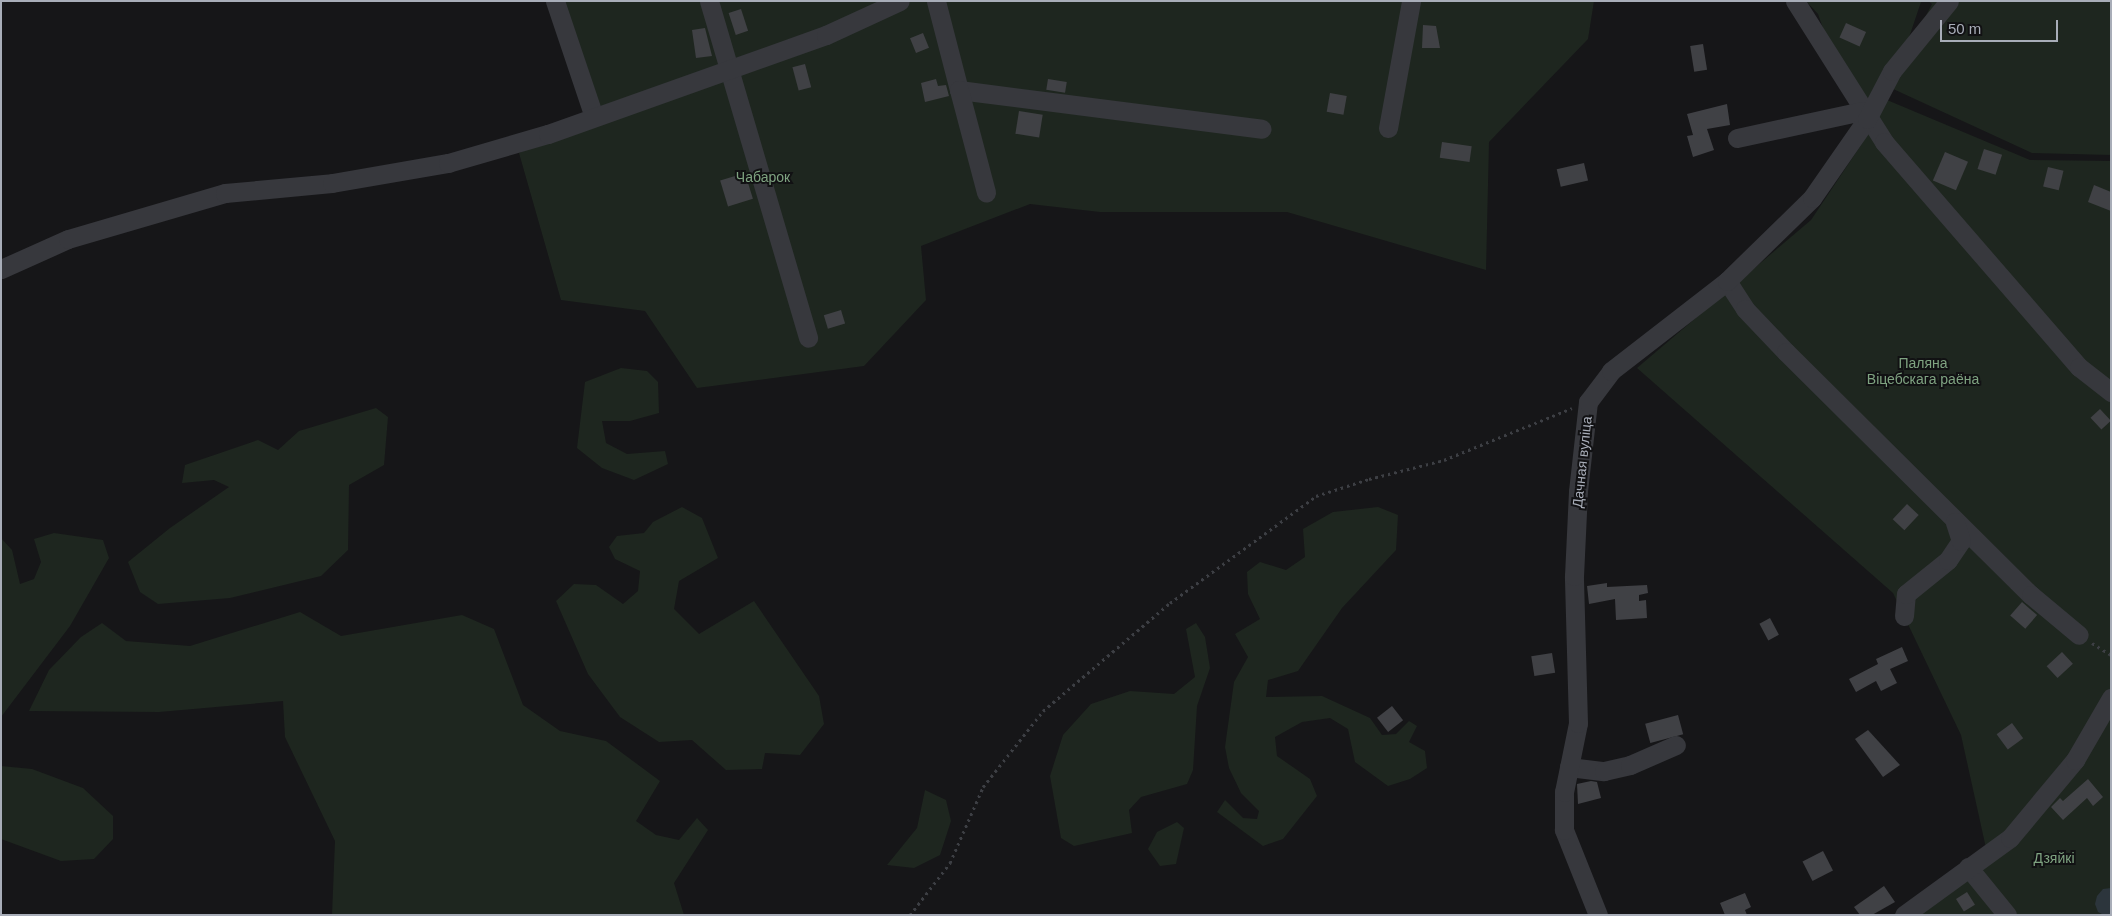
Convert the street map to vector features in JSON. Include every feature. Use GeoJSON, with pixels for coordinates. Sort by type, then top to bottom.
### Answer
{"type":"FeatureCollection","features":[{"type":"Feature","properties":{"kind":"street"},"geometry":{"type":"LineString","coordinates":[[555,1],[594,117]]}},
{"type":"Feature","properties":{"kind":"street"},"geometry":{"type":"LineString","coordinates":[[709,1],[808,338]]}},
{"type":"Feature","properties":{"kind":"street"},"geometry":{"type":"LineString","coordinates":[[1,269],[68,239],[225,193],[332,183],[448,163],[594,117],[826,35],[900,1]]}},
{"type":"Feature","properties":{"kind":"street"},"geometry":{"type":"LineString","coordinates":[[936,1],[986,192]]}},
{"type":"Feature","properties":{"kind":"street"},"geometry":{"type":"LineString","coordinates":[[1388,128],[1411,1]]}},
{"type":"Feature","properties":{"kind":"street"},"geometry":{"type":"LineString","coordinates":[[1795,1],[1833,59],[1864,115],[2079,367],[2111,392]]}},
{"type":"Feature","properties":{"kind":"street","name":"Дачная вуліца"},"geometry":{"type":"LineString","coordinates":[[1598,915],[1564,830],[1564,792],[1578,723],[1574,576],[1578,491],[1588,402],[1611,371],[1727,281],[1812,198],[1892,71],[1949,1]]}},
{"type":"Feature","properties":{"kind":"street"},"geometry":{"type":"LineString","coordinates":[[959,90],[1262,129]]}},
{"type":"Feature","properties":{"kind":"street"},"geometry":{"type":"LineString","coordinates":[[1737,138],[1864,115]]}},
{"type":"Feature","properties":{"kind":"street"},"geometry":{"type":"LineString","coordinates":[[1727,281],[1745,309],[1955,522],[2031,595],[2079,635]]}},
{"type":"Feature","properties":{"kind":"street"},"geometry":{"type":"LineString","coordinates":[[1904,616],[1906,594],[1948,560],[1961,541],[1955,522]]}},
{"type":"Feature","properties":{"kind":"street"},"geometry":{"type":"LineString","coordinates":[[1904,915],[2010,838],[2075,760],[2111,698]]}},
{"type":"Feature","properties":{"kind":"street"},"geometry":{"type":"LineString","coordinates":[[1569,767],[1604,771],[1630,765],[1676,745]]}},
{"type":"Feature","properties":{"kind":"street"},"geometry":{"type":"LineString","coordinates":[[1968,867],[2006,915]]}},
{"type":"Feature","properties":{"kind":"path"},"geometry":{"type":"LineString","coordinates":[[910,915],[950,863],[983,786],[1043,711],[1170,603],[1316,496],[1444,460],[1588,402]]}},
{"type":"Feature","properties":{"kind":"path"},"geometry":{"type":"LineString","coordinates":[[2079,635],[2111,655]]}},
{"type":"Feature","properties":{"kind":"green space","name":"Чабарок"},"geometry":{"type":"Polygon","coordinates":[[[563,1],[1594,1],[1588,39],[1489,142],[1486,270],[1287,212],[1100,212],[1030,204],[921,246],[926,300],[864,366],[697,388],[645,311],[561,300],[519,153],[603,115],[563,1]]]}},
{"type":"Feature","properties":{"kind":"green space","name":"Паляна Віцебскага раёна"},"geometry":{"type":"Polygon","coordinates":[[[1806,1],[1921,2],[1899,67],[1932,4],[1928,1],[2111,1],[2111,155],[2032,153],[1891,88],[1887,100],[2030,160],[2111,161],[2111,915],[1893,915],[1986,848],[1961,735],[1893,593],[1637,368],[1811,220],[1863,142],[1818,14],[1806,1]]]}},
{"type":"Feature","properties":{"kind":"green space"},"geometry":{"type":"Polygon","coordinates":[[[621,368],[647,371],[658,382],[659,413],[630,421],[602,421],[606,443],[627,454],[665,451],[668,464],[634,480],[602,468],[577,448],[585,382],[621,368]]]}},
{"type":"Feature","properties":{"kind":"green space"},"geometry":{"type":"Polygon","coordinates":[[[376,408],[388,417],[384,465],[349,485],[348,550],[321,576],[230,598],[158,604],[140,592],[128,562],[170,528],[229,487],[214,480],[182,483],[185,465],[258,440],[278,450],[299,431],[376,408]]]}},
{"type":"Feature","properties":{"kind":"green space"},"geometry":{"type":"Polygon","coordinates":[[[682,507],[702,518],[718,558],[679,581],[674,609],[699,634],[754,601],[819,696],[824,724],[800,755],[765,753],[762,769],[726,770],[692,740],[659,742],[620,717],[588,674],[556,601],[574,584],[596,585],[623,604],[638,591],[640,571],[615,559],[609,547],[617,536],[644,533],[653,522],[682,507]]]}},
{"type":"Feature","properties":{"kind":"green space"},"geometry":{"type":"Polygon","coordinates":[[[1378,507],[1398,515],[1396,550],[1342,608],[1298,671],[1268,680],[1266,697],[1322,696],[1370,718],[1382,735],[1396,734],[1409,721],[1417,726],[1409,742],[1425,751],[1427,768],[1410,779],[1388,786],[1355,762],[1348,729],[1330,718],[1302,722],[1275,737],[1277,756],[1310,779],[1317,796],[1283,839],[1263,846],[1217,812],[1225,800],[1243,818],[1257,819],[1259,811],[1241,793],[1229,768],[1225,747],[1234,682],[1248,657],[1235,634],[1260,619],[1248,594],[1247,572],[1260,562],[1286,570],[1305,557],[1303,529],[1333,512],[1378,507]]]}},
{"type":"Feature","properties":{"kind":"green space"},"geometry":{"type":"Polygon","coordinates":[[[54,533],[103,540],[109,558],[70,626],[1,717],[1,538],[12,550],[20,584],[34,579],[41,562],[34,539],[54,533]]]}},
{"type":"Feature","properties":{"kind":"green space"},"geometry":{"type":"Polygon","coordinates":[[[300,612],[341,636],[462,615],[494,629],[523,705],[560,731],[606,741],[660,781],[636,821],[656,835],[679,840],[697,818],[708,830],[674,883],[684,915],[332,915],[335,841],[285,737],[283,701],[159,712],[29,711],[49,670],[81,637],[102,623],[126,641],[190,646],[300,612]]]}},
{"type":"Feature","properties":{"kind":"green space"},"geometry":{"type":"Polygon","coordinates":[[[1196,623],[1205,637],[1210,668],[1197,706],[1193,770],[1187,784],[1141,797],[1129,810],[1132,833],[1074,846],[1061,838],[1050,776],[1063,735],[1091,704],[1130,691],[1174,694],[1195,677],[1186,629],[1196,623]]]}},
{"type":"Feature","properties":{"kind":"green space"},"geometry":{"type":"Polygon","coordinates":[[[1,766],[32,769],[83,788],[113,816],[113,839],[94,859],[61,861],[1,839],[1,766]]]}},
{"type":"Feature","properties":{"kind":"green space"},"geometry":{"type":"Polygon","coordinates":[[[925,790],[946,800],[951,821],[940,855],[914,868],[887,865],[917,828],[925,790]]]}},
{"type":"Feature","properties":{"kind":"green space"},"geometry":{"type":"Polygon","coordinates":[[[1177,822],[1184,828],[1176,864],[1160,866],[1148,849],[1157,832],[1177,822]]]}},
{"type":"Feature","properties":{"kind":"shaded area"},"geometry":{"type":"Polygon","coordinates":[[[2111,888],[2111,915],[2104,915],[2098,912],[2095,904],[2097,896],[2103,889],[2111,888]]]}},
{"type":"Feature","properties":{"kind":"building"},"geometry":{"type":"Polygon","coordinates":[[[741,9],[748,31],[736,35],[729,13],[741,9]]]}},
{"type":"Feature","properties":{"kind":"building"},"geometry":{"type":"Polygon","coordinates":[[[1846,23],[1866,32],[1860,47],[1839,38],[1846,23]]]}},
{"type":"Feature","properties":{"kind":"building"},"geometry":{"type":"Polygon","coordinates":[[[1423,25],[1436,26],[1440,48],[1422,48],[1423,25]]]}},
{"type":"Feature","properties":{"kind":"building"},"geometry":{"type":"Polygon","coordinates":[[[705,28],[712,56],[696,58],[692,30],[705,28]]]}},
{"type":"Feature","properties":{"kind":"building"},"geometry":{"type":"Polygon","coordinates":[[[923,33],[929,48],[916,53],[910,38],[923,33]]]}},
{"type":"Feature","properties":{"kind":"building"},"geometry":{"type":"Polygon","coordinates":[[[1703,44],[1707,70],[1694,72],[1690,46],[1703,44]]]}},
{"type":"Feature","properties":{"kind":"building"},"geometry":{"type":"Polygon","coordinates":[[[805,64],[811,87],[799,91],[792,67],[805,64]]]}},
{"type":"Feature","properties":{"kind":"building"},"geometry":{"type":"Polygon","coordinates":[[[936,79],[938,86],[946,85],[949,96],[925,102],[921,83],[936,79]]]}},
{"type":"Feature","properties":{"kind":"building"},"geometry":{"type":"Polygon","coordinates":[[[1048,79],[1067,82],[1065,93],[1046,90],[1048,79]]]}},
{"type":"Feature","properties":{"kind":"building"},"geometry":{"type":"Polygon","coordinates":[[[1330,93],[1347,96],[1343,115],[1327,112],[1330,93]]]}},
{"type":"Feature","properties":{"kind":"building"},"geometry":{"type":"Polygon","coordinates":[[[1727,104],[1730,125],[1707,129],[1714,150],[1693,157],[1687,136],[1693,135],[1687,114],[1727,104]]]}},
{"type":"Feature","properties":{"kind":"building"},"geometry":{"type":"Polygon","coordinates":[[[1019,111],[1043,115],[1039,137],[1015,134],[1019,111]]]}},
{"type":"Feature","properties":{"kind":"building"},"geometry":{"type":"Polygon","coordinates":[[[1442,142],[1472,146],[1469,162],[1440,158],[1442,142]]]}},
{"type":"Feature","properties":{"kind":"building"},"geometry":{"type":"Polygon","coordinates":[[[1984,149],[2002,155],[1996,175],[1978,169],[1984,149]]]}},
{"type":"Feature","properties":{"kind":"building"},"geometry":{"type":"Polygon","coordinates":[[[1945,152],[1968,162],[1956,190],[1933,181],[1945,152]]]}},
{"type":"Feature","properties":{"kind":"building"},"geometry":{"type":"Polygon","coordinates":[[[1584,163],[1588,181],[1561,187],[1557,169],[1584,163]]]}},
{"type":"Feature","properties":{"kind":"building"},"geometry":{"type":"Polygon","coordinates":[[[2048,167],[2064,171],[2059,190],[2043,186],[2048,167]]]}},
{"type":"Feature","properties":{"kind":"building"},"geometry":{"type":"Polygon","coordinates":[[[745,173],[753,199],[728,206],[720,181],[745,173]]]}},
{"type":"Feature","properties":{"kind":"building"},"geometry":{"type":"Polygon","coordinates":[[[2094,185],[2111,192],[2111,211],[2088,202],[2094,185]]]}},
{"type":"Feature","properties":{"kind":"building"},"geometry":{"type":"Polygon","coordinates":[[[841,310],[845,323],[828,329],[824,315],[841,310]]]}},
{"type":"Feature","properties":{"kind":"building"},"geometry":{"type":"Polygon","coordinates":[[[2100,409],[2111,421],[2101,430],[2090,418],[2100,409]]]}},
{"type":"Feature","properties":{"kind":"building"},"geometry":{"type":"Polygon","coordinates":[[[1907,504],[1919,515],[1904,530],[1893,519],[1907,504]]]}},
{"type":"Feature","properties":{"kind":"building"},"geometry":{"type":"Polygon","coordinates":[[[1607,583],[1607,587],[1647,585],[1648,593],[1639,595],[1639,601],[1646,600],[1647,618],[1616,620],[1615,599],[1589,604],[1587,586],[1607,583]]]}},
{"type":"Feature","properties":{"kind":"building"},"geometry":{"type":"Polygon","coordinates":[[[2022,602],[2037,615],[2025,629],[2010,616],[2022,602]]]}},
{"type":"Feature","properties":{"kind":"building"},"geometry":{"type":"Polygon","coordinates":[[[1770,618],[1779,635],[1768,640],[1759,624],[1770,618]]]}},
{"type":"Feature","properties":{"kind":"building"},"geometry":{"type":"Polygon","coordinates":[[[1902,647],[1908,661],[1890,669],[1897,683],[1881,691],[1876,681],[1856,692],[1849,679],[1878,664],[1876,659],[1902,647]]]}},
{"type":"Feature","properties":{"kind":"building"},"geometry":{"type":"Polygon","coordinates":[[[2062,652],[2073,664],[2058,678],[2047,666],[2062,652]]]}},
{"type":"Feature","properties":{"kind":"building"},"geometry":{"type":"Polygon","coordinates":[[[1552,653],[1555,673],[1534,676],[1531,656],[1552,653]]]}},
{"type":"Feature","properties":{"kind":"building"},"geometry":{"type":"Polygon","coordinates":[[[1392,706],[1403,720],[1388,732],[1377,718],[1392,706]]]}},
{"type":"Feature","properties":{"kind":"building"},"geometry":{"type":"Polygon","coordinates":[[[1678,715],[1683,734],[1650,743],[1645,724],[1678,715]]]}},
{"type":"Feature","properties":{"kind":"building"},"geometry":{"type":"Polygon","coordinates":[[[2012,723],[2023,738],[2008,750],[1997,734],[2012,723]]]}},
{"type":"Feature","properties":{"kind":"building"},"geometry":{"type":"Polygon","coordinates":[[[1868,730],[1900,765],[1883,777],[1855,739],[1868,730]]]}},
{"type":"Feature","properties":{"kind":"building"},"geometry":{"type":"Polygon","coordinates":[[[2088,779],[2103,797],[2093,806],[2087,798],[2063,820],[2051,807],[2060,798],[2063,801],[2088,779]]]}},
{"type":"Feature","properties":{"kind":"building"},"geometry":{"type":"Polygon","coordinates":[[[1591,781],[1597,782],[1601,798],[1578,804],[1577,784],[1591,781]]]}},
{"type":"Feature","properties":{"kind":"building"},"geometry":{"type":"Polygon","coordinates":[[[1823,851],[1833,871],[1812,881],[1803,861],[1823,851]]]}},
{"type":"Feature","properties":{"kind":"building"},"geometry":{"type":"Polygon","coordinates":[[[1884,886],[1895,902],[1872,915],[1860,915],[1854,907],[1884,886]]]}},
{"type":"Feature","properties":{"kind":"building"},"geometry":{"type":"Polygon","coordinates":[[[1967,892],[1975,905],[1964,912],[1956,899],[1967,892]]]}},
{"type":"Feature","properties":{"kind":"building"},"geometry":{"type":"Polygon","coordinates":[[[1745,893],[1751,907],[1745,910],[1747,915],[1725,915],[1720,903],[1745,893]]]}},
{"type":"Feature","properties":{"kind":"park label","name":"Дзяйкі"},"geometry":{"type":"Point","coordinates":[2054,858]}}]}
